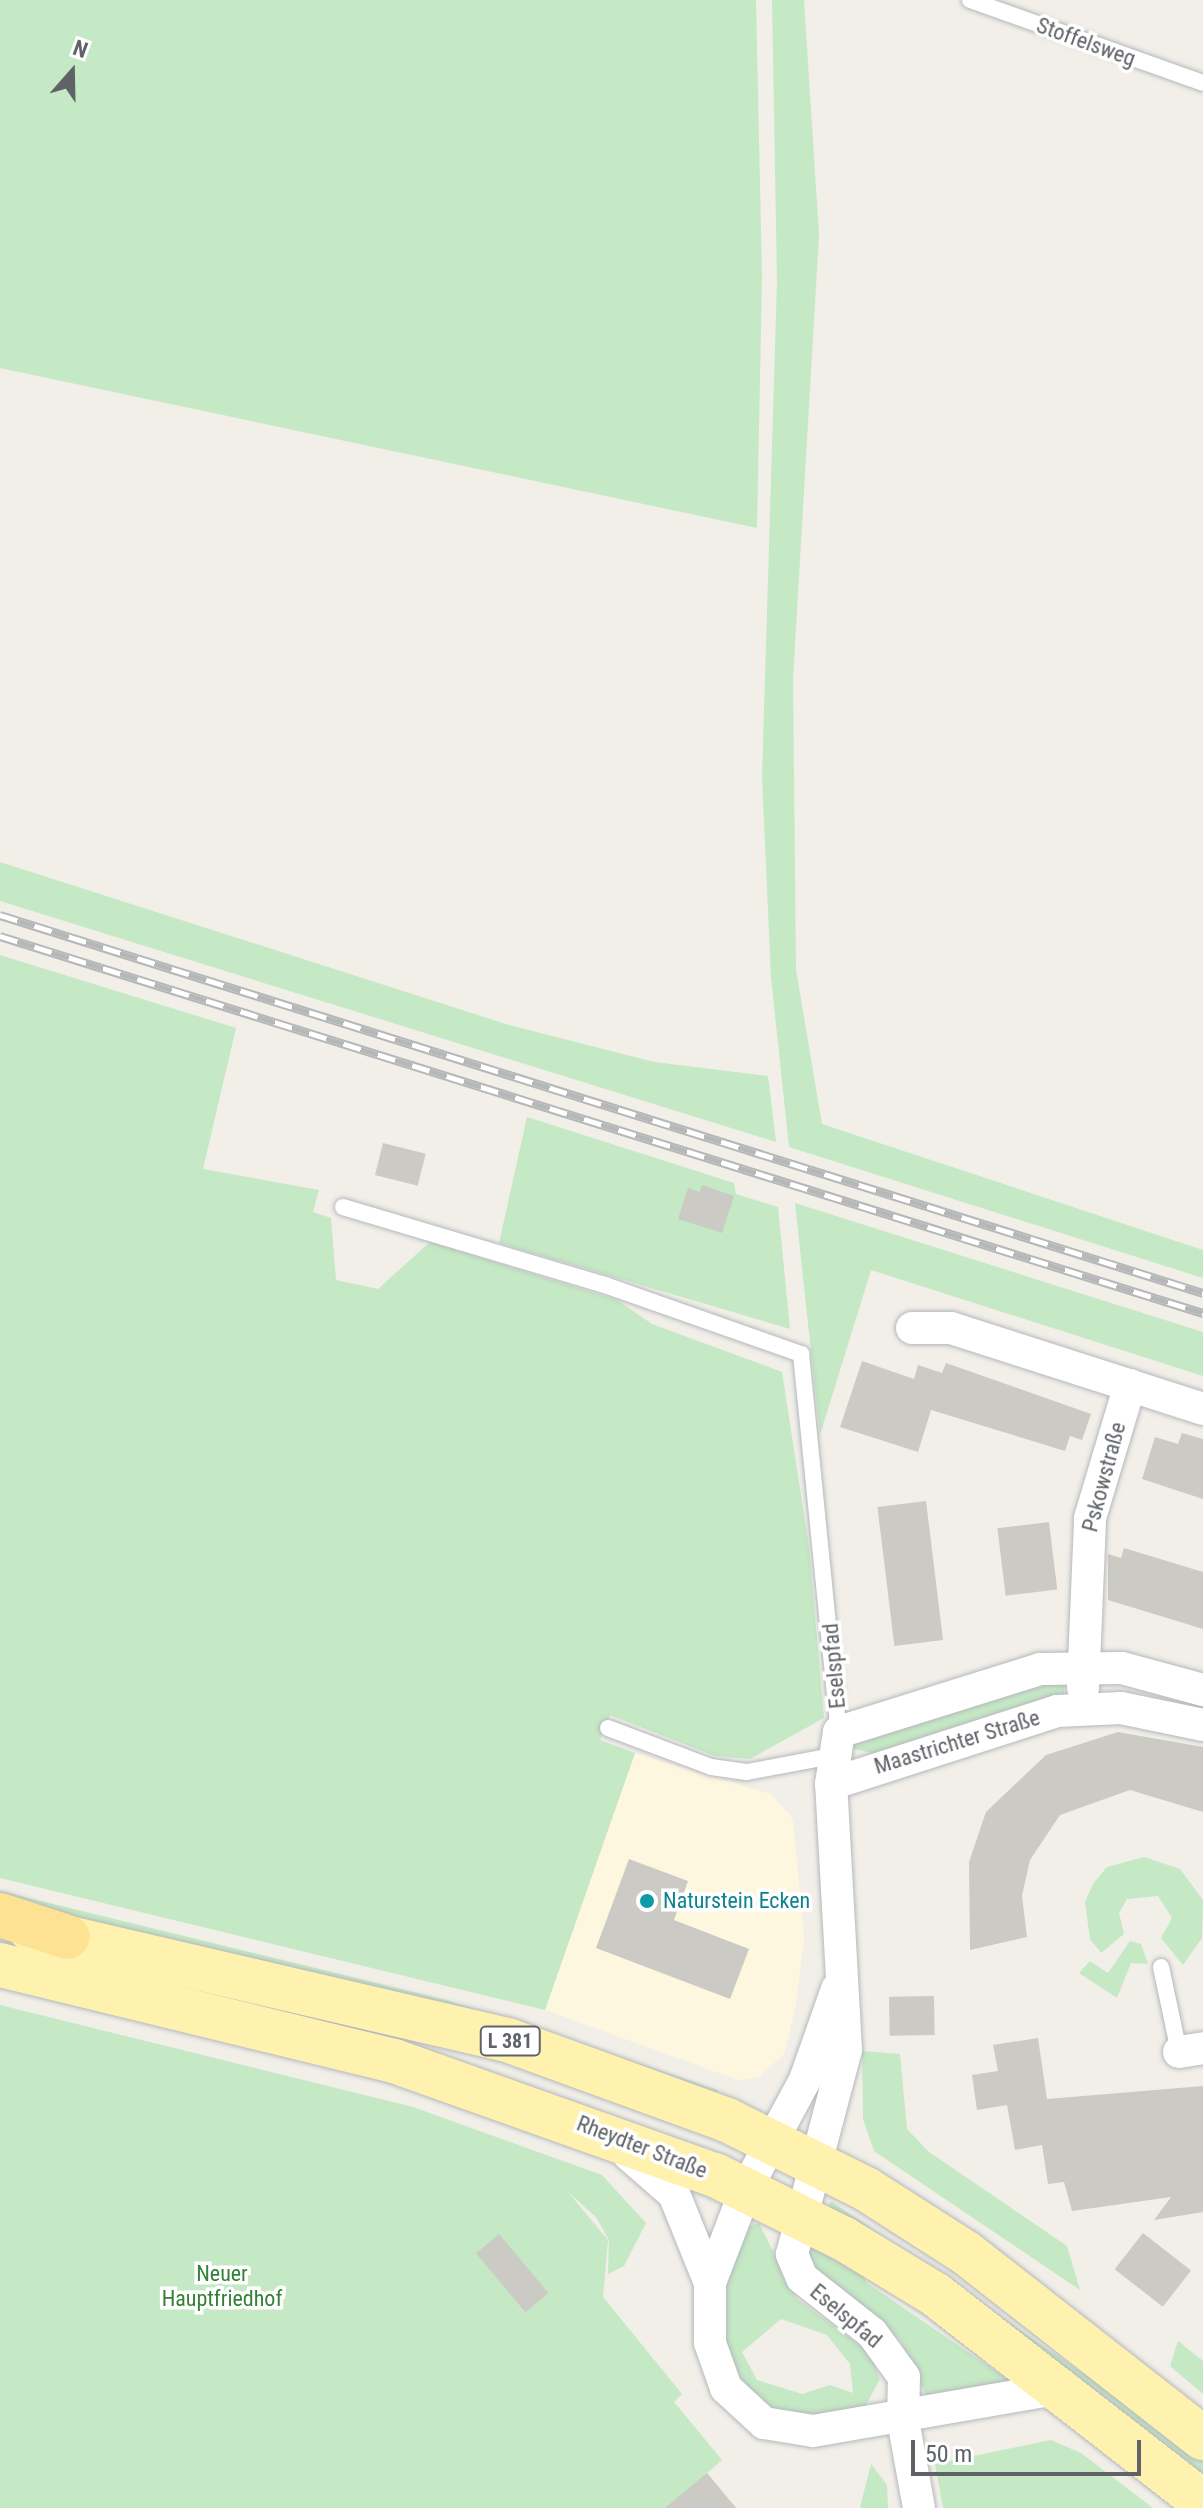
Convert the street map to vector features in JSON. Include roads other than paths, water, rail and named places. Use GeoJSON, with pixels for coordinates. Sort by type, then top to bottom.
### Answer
{"type":"FeatureCollection","features":[{"type":"Feature","properties":{"kind":"highway"},"geometry":{"type":"LineString","coordinates":[[0,1915],[68,1937]]}},
{"type":"Feature","properties":{"kind":"main road","name":"L 381"},"geometry":{"type":"LineString","coordinates":[[0,1923],[510,2041],[774,2141],[817,2163],[966,2253],[1203,2438]]}},
{"type":"Feature","properties":{"kind":"main road","name":"Rheydter Straße"},"geometry":{"type":"LineString","coordinates":[[0,1965],[277,2029],[578,2122],[746,2189],[797,2214],[936,2295],[1063,2388],[1203,2502]]}},
{"type":"Feature","properties":{"kind":"street"},"geometry":{"type":"LineString","coordinates":[[912,1328],[951,1328],[1203,1409]]}},
{"type":"Feature","properties":{"kind":"street","name":"Pskowstraße"},"geometry":{"type":"LineString","coordinates":[[1082,1666],[1090,1518],[1130,1385]]}},
{"type":"Feature","properties":{"kind":"street"},"geometry":{"type":"LineString","coordinates":[[1082,1666],[1084,1708]]}},
{"type":"Feature","properties":{"kind":"street"},"geometry":{"type":"LineString","coordinates":[[834,1757],[1000,1677],[1082,1666],[1122,1668],[1203,1690]]}},
{"type":"Feature","properties":{"kind":"street","name":"Maastrichter Straße"},"geometry":{"type":"LineString","coordinates":[[834,1757],[985,1730],[1084,1708],[1152,1712],[1203,1725]]}},
{"type":"Feature","properties":{"kind":"street","name":"Eselspfad"},"geometry":{"type":"LineString","coordinates":[[834,1757],[842,1895],[840,1978],[846,2050],[817,2163],[797,2214],[792,2254],[798,2271],[891,2355],[904,2377],[903,2420],[919,2508]]}},
{"type":"Feature","properties":{"kind":"street","name":"Eselspfad"},"geometry":{"type":"LineString","coordinates":[[840,1978],[805,2080],[746,2189],[710,2283],[706,2314],[719,2371],[750,2414],[796,2431],[903,2420],[1063,2388]]}},
{"type":"Feature","properties":{"kind":"street","name":"Eselspfad"},"geometry":{"type":"LineString","coordinates":[[578,2122],[659,2175],[688,2221],[710,2283]]}},
{"type":"Feature","properties":{"kind":"lane","name":"Stoffelsweg"},"geometry":{"type":"LineString","coordinates":[[970,0],[1203,83]]}},
{"type":"Feature","properties":{"kind":"lane","name":"Eselspfad"},"geometry":{"type":"LineString","coordinates":[[343,1207],[605,1285],[801,1354],[834,1757]]}},
{"type":"Feature","properties":{"kind":"lane"},"geometry":{"type":"LineString","coordinates":[[608,1728],[711,1767],[747,1772],[834,1757]]}},
{"type":"Feature","properties":{"kind":"lane"},"geometry":{"type":"LineString","coordinates":[[1161,1967],[1191,2050]]}},
{"type":"Feature","properties":{"kind":"railway"},"geometry":{"type":"LineString","coordinates":[[0,915],[1203,1293]]}},
{"type":"Feature","properties":{"kind":"railway"},"geometry":{"type":"LineString","coordinates":[[0,936],[1203,1313]]}},
{"type":"Feature","properties":{"kind":"place","name":"Naturstein Ecken"},"geometry":{"type":"Point","coordinates":[647,1901]}},
{"type":"Feature","properties":{"kind":"park label","name":"Neuer Hauptfriedhof"},"geometry":{"type":"Point","coordinates":[222,2286]}}]}
